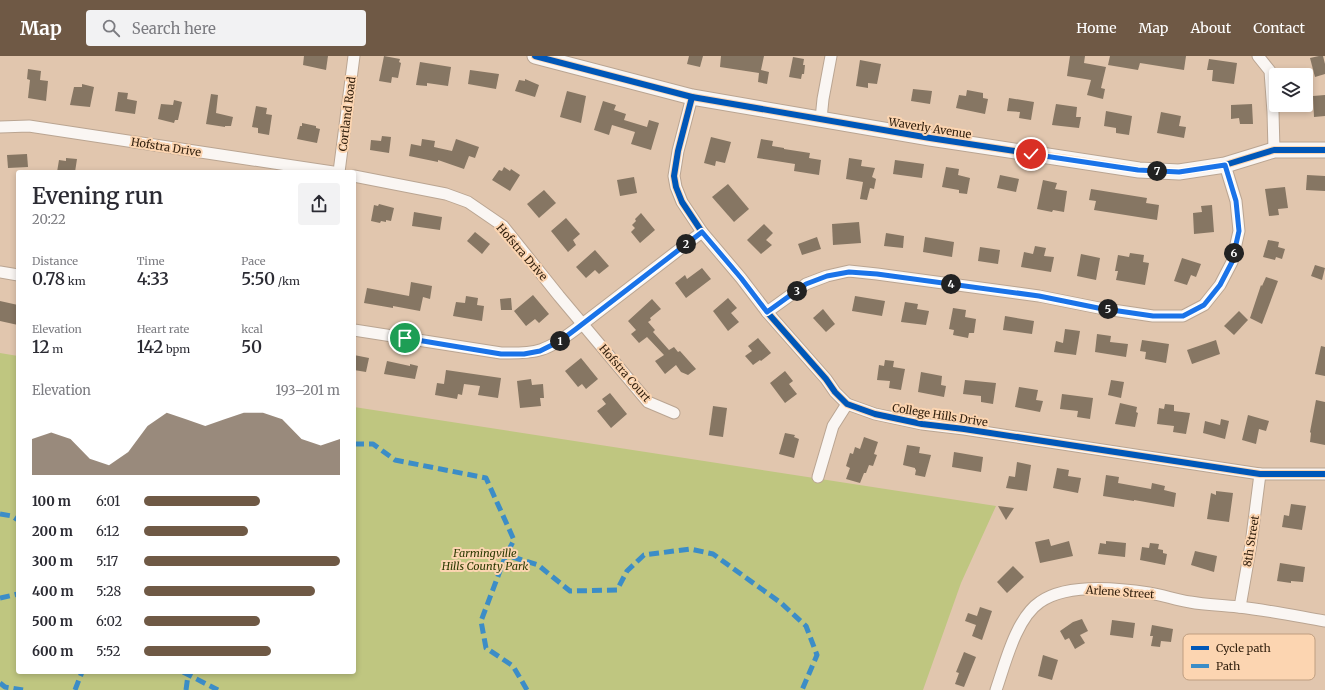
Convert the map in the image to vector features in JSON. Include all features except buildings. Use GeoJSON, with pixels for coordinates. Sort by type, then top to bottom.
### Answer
{"type":"FeatureCollection","features":[{"type":"Feature","properties":{"kind":"street","name":"Cortland Road"},"geometry":{"type":"LineString","coordinates":[[339,170],[354,56]]}},
{"type":"Feature","properties":{"kind":"street","name":"Waverly Avenue"},"geometry":{"type":"LineString","coordinates":[[535,56],[692,97],[1074,161],[1138,170],[1179,172],[1225,165],[1274,150],[1325,150]]}},
{"type":"Feature","properties":{"kind":"street"},"geometry":{"type":"LineString","coordinates":[[821,119],[831,56]]}},
{"type":"Feature","properties":{"kind":"street"},"geometry":{"type":"LineString","coordinates":[[1258,56],[1270,71],[1274,150]]}},
{"type":"Feature","properties":{"kind":"street","name":"College Hills Drive"},"geometry":{"type":"LineString","coordinates":[[692,97],[678,151],[674,176],[676,187],[682,202],[702,232],[741,278],[767,312],[847,404],[875,414],[922,424],[1260,474],[1325,474]]}},
{"type":"Feature","properties":{"kind":"street","name":"Hofstra Drive"},"geometry":{"type":"LineString","coordinates":[[0,127],[29,126],[319,170]]}},
{"type":"Feature","properties":{"kind":"street"},"geometry":{"type":"LineString","coordinates":[[767,312],[806,284],[827,276],[849,272],[877,274],[1039,296],[1098,308],[1153,316],[1183,316],[1204,305],[1220,285],[1232,262],[1239,231],[1236,201],[1225,165]]}},
{"type":"Feature","properties":{"kind":"street","name":"Hofstra Drive"},"geometry":{"type":"LineString","coordinates":[[356,176],[422,188],[446,194],[468,202],[503,226],[559,296],[584,324]]}},
{"type":"Feature","properties":{"kind":"street"},"geometry":{"type":"LineString","coordinates":[[356,330],[501,354],[524,354],[540,351],[560,341],[584,324],[702,232]]}},
{"type":"Feature","properties":{"kind":"street"},"geometry":{"type":"LineString","coordinates":[[0,272],[16,275]]}},
{"type":"Feature","properties":{"kind":"street","name":"Hofstra Court"},"geometry":{"type":"LineString","coordinates":[[584,324],[648,402],[674,413]]}},
{"type":"Feature","properties":{"kind":"street"},"geometry":{"type":"LineString","coordinates":[[818,476],[833,426],[847,404]]}},
{"type":"Feature","properties":{"kind":"street","name":"8th Street"},"geometry":{"type":"LineString","coordinates":[[1240,607],[1251,544],[1260,474]]}},
{"type":"Feature","properties":{"kind":"street","name":"Arlene Street"},"geometry":{"type":"LineString","coordinates":[[996,690],[1018,630],[1028,612],[1040,602],[1059,592],[1081,589],[1111,589],[1149,593],[1190,602],[1240,607],[1325,621]]}},
{"type":"Feature","properties":{"kind":"green space","name":"Farmingville Hills County Park"},"geometry":{"type":"Polygon","coordinates":[[[0,353],[16,356],[16,674],[356,674],[356,407],[996,506],[961,583],[923,690],[0,690],[0,353]]]}},
{"type":"Feature","properties":{"kind":"marked path"},"geometry":{"type":"LineString","coordinates":[[356,444],[373,444],[395,460],[486,478],[514,540],[506,555]]}},
{"type":"Feature","properties":{"kind":"marked path"},"geometry":{"type":"LineString","coordinates":[[0,514],[12,516],[16,519]]}},
{"type":"Feature","properties":{"kind":"marked path"},"geometry":{"type":"LineString","coordinates":[[527,690],[513,666],[486,648],[481,621],[506,555],[538,565],[570,591],[617,590],[627,571],[644,555],[690,549],[713,554],[781,603],[806,626],[817,655],[802,690]]}},
{"type":"Feature","properties":{"kind":"marked path"},"geometry":{"type":"LineString","coordinates":[[0,598],[16,594]]}},
{"type":"Feature","properties":{"kind":"marked path"},"geometry":{"type":"LineString","coordinates":[[75,690],[81,674]]}},
{"type":"Feature","properties":{"kind":"marked path"},"geometry":{"type":"LineString","coordinates":[[187,674],[218,690]]}},
{"type":"Feature","properties":{"kind":"marked path"},"geometry":{"type":"LineString","coordinates":[[186,690],[188,674]]}},
{"type":"Feature","properties":{"kind":"marked path"},"geometry":{"type":"LineString","coordinates":[[0,683],[5,687],[23,690]]}},
{"type":"Feature","properties":{"kind":"cycle path"},"geometry":{"type":"LineString","coordinates":[[535,56],[692,97],[930,138],[1139,170],[1179,172],[1225,165],[1274,150],[1325,150]]}},
{"type":"Feature","properties":{"kind":"cycle path"},"geometry":{"type":"LineString","coordinates":[[692,97],[678,151],[674,176],[676,187],[682,202],[702,232],[741,278],[767,312],[847,404],[875,414],[922,424],[1260,474],[1325,474]]}},
{"type":"Feature","properties":{"kind":"route"},"geometry":{"type":"LineString","coordinates":[[405,338],[501,354],[524,354],[540,351],[560,341],[702,232],[741,278],[767,312],[806,284],[827,276],[849,272],[877,274],[1039,296],[1098,308],[1153,316],[1183,316],[1204,305],[1220,285],[1232,262],[1239,231],[1236,201],[1225,165],[1179,172],[1138,170],[1031,154]]}}]}
